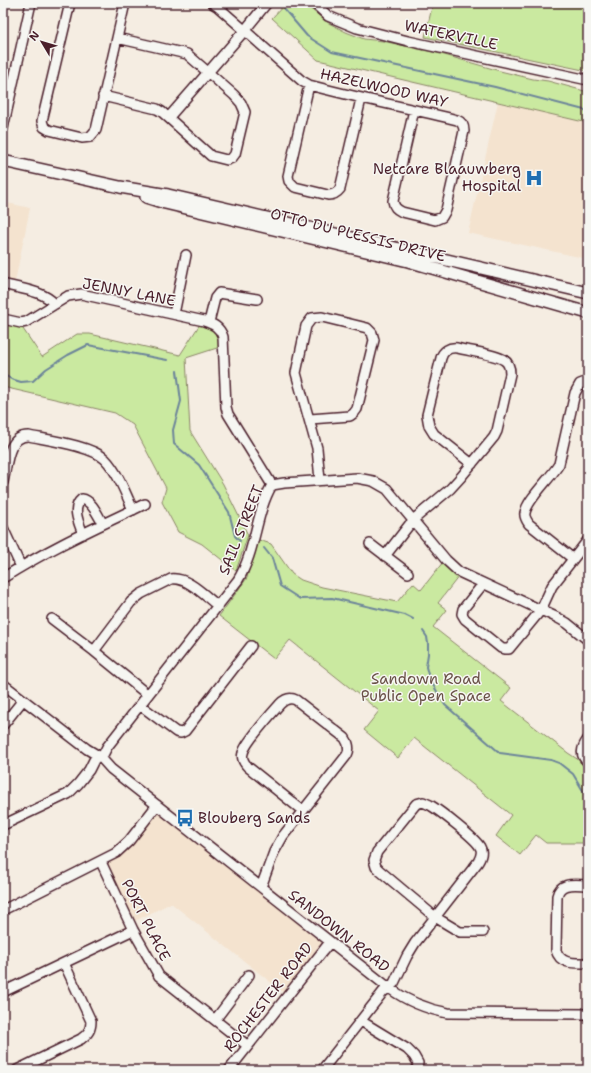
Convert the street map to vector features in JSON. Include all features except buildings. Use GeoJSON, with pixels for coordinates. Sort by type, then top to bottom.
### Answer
{"type":"FeatureCollection","features":[{"type":"Feature","properties":{"kind":"main road","name":"OTTO DU PLESSIS DRIVE"},"geometry":{"type":"LineString","coordinates":[[3,161],[120,188],[168,195],[588,293]]}},
{"type":"Feature","properties":{"kind":"main road","name":"OTTO DU PLESSIS DRIVE"},"geometry":{"type":"LineString","coordinates":[[120,188],[165,203],[408,262],[588,312]]}},
{"type":"Feature","properties":{"kind":"street"},"geometry":{"type":"LineString","coordinates":[[3,128],[31,3]]}},
{"type":"Feature","properties":{"kind":"street"},"geometry":{"type":"LineString","coordinates":[[70,3],[42,121],[44,126],[49,130],[82,138],[90,137],[96,130],[125,3]]}},
{"type":"Feature","properties":{"kind":"street","name":"HAZELWOOD WAY"},"geometry":{"type":"LineString","coordinates":[[212,3],[218,6],[302,81],[309,85],[361,99],[414,110],[457,120],[463,124],[464,131],[444,214],[442,217],[435,220],[402,212],[395,207],[393,200],[414,110]]}},
{"type":"Feature","properties":{"kind":"street"},"geometry":{"type":"LineString","coordinates":[[168,116],[245,30],[266,3]]}},
{"type":"Feature","properties":{"kind":"street","name":"WATERVILLE"},"geometry":{"type":"LineString","coordinates":[[314,3],[328,16],[357,28],[408,41],[588,80]]}},
{"type":"Feature","properties":{"kind":"street"},"geometry":{"type":"LineString","coordinates":[[103,96],[157,109],[168,116],[212,156],[226,160],[234,156],[236,152],[245,112],[244,107],[234,95],[187,54],[117,38]]}},
{"type":"Feature","properties":{"kind":"street"},"geometry":{"type":"LineString","coordinates":[[309,85],[288,176],[289,181],[295,187],[328,195],[332,195],[338,191],[340,188],[361,99]]}},
{"type":"Feature","properties":{"kind":"street"},"geometry":{"type":"LineString","coordinates":[[174,314],[186,255]]}},
{"type":"Feature","properties":{"kind":"street"},"geometry":{"type":"LineString","coordinates":[[3,284],[48,297],[55,304]]}},
{"type":"Feature","properties":{"kind":"street"},"geometry":{"type":"LineString","coordinates":[[257,299],[219,293],[215,298],[209,322],[218,328],[222,337],[226,407],[228,414],[272,485]]}},
{"type":"Feature","properties":{"kind":"street","name":"JENNY LANE"},"geometry":{"type":"LineString","coordinates":[[3,319],[21,323],[26,322],[72,295],[86,294],[209,322]]}},
{"type":"Feature","properties":{"kind":"street"},"geometry":{"type":"LineString","coordinates":[[310,419],[350,416],[357,409],[374,340],[372,333],[367,328],[322,316],[312,318],[308,323],[296,373],[317,448],[320,480]]}},
{"type":"Feature","properties":{"kind":"street"},"geometry":{"type":"LineString","coordinates":[[385,556],[413,520],[450,489],[472,464],[496,434],[510,374],[510,368],[505,361],[499,358],[457,348],[450,348],[444,352],[440,358],[427,415],[428,423],[434,434],[472,464]]}},
{"type":"Feature","properties":{"kind":"street"},"geometry":{"type":"LineString","coordinates":[[572,558],[529,524],[526,520],[525,512],[532,499],[555,472],[559,464],[576,392],[580,384],[588,381]]}},
{"type":"Feature","properties":{"kind":"street"},"geometry":{"type":"LineString","coordinates":[[3,482],[11,449],[14,443],[20,436],[29,436],[90,450],[100,454],[113,469],[133,510]]}},
{"type":"Feature","properties":{"kind":"street","name":"SAIL STREET"},"geometry":{"type":"LineString","coordinates":[[3,825],[68,794],[98,759],[241,575],[247,560],[263,504],[272,485],[357,478],[373,481],[387,489],[453,568],[465,576],[563,620],[588,640]]}},
{"type":"Feature","properties":{"kind":"street"},"geometry":{"type":"LineString","coordinates":[[83,534],[76,510],[78,502],[82,499],[86,499],[90,503],[103,524]]}},
{"type":"Feature","properties":{"kind":"street"},"geometry":{"type":"LineString","coordinates":[[3,578],[83,534],[145,504]]}},
{"type":"Feature","properties":{"kind":"street"},"geometry":{"type":"LineString","coordinates":[[3,528],[21,567]]}},
{"type":"Feature","properties":{"kind":"street"},"geometry":{"type":"LineString","coordinates":[[483,584],[463,609],[462,616],[465,620],[503,649],[507,650],[511,648],[541,610],[552,586],[572,558],[588,540]]}},
{"type":"Feature","properties":{"kind":"street"},"geometry":{"type":"LineString","coordinates":[[370,544],[408,573]]}},
{"type":"Feature","properties":{"kind":"street"},"geometry":{"type":"LineString","coordinates":[[94,651],[131,602],[141,594],[170,579],[186,582],[218,606]]}},
{"type":"Feature","properties":{"kind":"street"},"geometry":{"type":"LineString","coordinates":[[52,619],[148,695]]}},
{"type":"Feature","properties":{"kind":"street"},"geometry":{"type":"LineString","coordinates":[[140,705],[176,732],[182,733],[252,646]]}},
{"type":"Feature","properties":{"kind":"street","name":"SANDOWN ROAD"},"geometry":{"type":"LineString","coordinates":[[3,684],[396,994],[413,1003],[448,1013],[588,1014]]}},
{"type":"Feature","properties":{"kind":"street"},"geometry":{"type":"LineString","coordinates":[[261,887],[274,852],[283,836],[303,811],[347,755],[349,748],[345,738],[296,700],[291,698],[280,704],[247,744],[243,752],[243,760],[248,767],[303,811]]}},
{"type":"Feature","properties":{"kind":"street"},"geometry":{"type":"LineString","coordinates":[[3,725],[23,700]]}},
{"type":"Feature","properties":{"kind":"street"},"geometry":{"type":"LineString","coordinates":[[588,739],[583,745],[582,750],[583,757],[588,762]]}},
{"type":"Feature","properties":{"kind":"street"},"geometry":{"type":"LineString","coordinates":[[322,1070],[384,992],[394,983],[415,943],[435,917],[478,862],[481,856],[481,849],[474,840],[446,816],[423,802],[416,804],[377,852],[374,860],[376,866],[385,876],[435,917],[460,932],[483,932]]}},
{"type":"Feature","properties":{"kind":"street"},"geometry":{"type":"LineString","coordinates":[[3,910],[101,862],[123,847],[157,805]]}},
{"type":"Feature","properties":{"kind":"street","name":"PORT PLACE"},"geometry":{"type":"LineString","coordinates":[[101,862],[133,930],[159,976],[248,1046]]}},
{"type":"Feature","properties":{"kind":"street"},"geometry":{"type":"LineString","coordinates":[[588,885],[565,885],[559,891],[557,896],[556,950],[559,957],[565,962],[588,963]]}},
{"type":"Feature","properties":{"kind":"street"},"geometry":{"type":"LineString","coordinates":[[3,992],[133,930]]}},
{"type":"Feature","properties":{"kind":"street","name":"ROCHESTER ROAD"},"geometry":{"type":"LineString","coordinates":[[229,1070],[330,942]]}},
{"type":"Feature","properties":{"kind":"street"},"geometry":{"type":"LineString","coordinates":[[17,1070],[81,1039],[90,1031],[91,1021],[64,963]]}},
{"type":"Feature","properties":{"kind":"street"},"geometry":{"type":"LineString","coordinates":[[215,1020],[249,976]]}},
{"type":"Feature","properties":{"kind":"street"},"geometry":{"type":"LineString","coordinates":[[361,1021],[406,1049],[414,1056],[418,1063],[416,1070]]}},
{"type":"Feature","properties":{"kind":"shaded area","name":"Netcare Blaauwberg Hospital"},"geometry":{"type":"Polygon","coordinates":[[[498,102],[588,123],[588,259],[468,233],[498,102]]]}},
{"type":"Feature","properties":{"kind":"shaded area"},"geometry":{"type":"Polygon","coordinates":[[[3,202],[30,208],[15,282],[3,279],[3,202]]]}},
{"type":"Feature","properties":{"kind":"shaded area"},"geometry":{"type":"Polygon","coordinates":[[[158,805],[331,941],[288,996],[171,903],[131,923],[102,862],[116,854],[158,805]]]}},
{"type":"Feature","properties":{"kind":"green space"},"geometry":{"type":"Polygon","coordinates":[[[286,3],[303,3],[327,22],[364,39],[383,41],[441,54],[500,71],[548,81],[588,92],[588,123],[318,60],[272,18],[286,3]]]}},
{"type":"Feature","properties":{"kind":"green space"},"geometry":{"type":"Polygon","coordinates":[[[433,3],[588,3],[588,71],[425,37],[433,3]]]}},
{"type":"Feature","properties":{"kind":"green space"},"geometry":{"type":"Polygon","coordinates":[[[3,322],[21,326],[42,357],[77,334],[90,334],[180,355],[200,324],[209,326],[218,333],[220,347],[186,358],[190,431],[223,484],[248,535],[236,571],[202,544],[178,532],[162,502],[166,488],[133,425],[115,413],[3,387],[3,322]]]}},
{"type":"Feature","properties":{"kind":"green space","name":"Sandown Road Public Open Space"},"geometry":{"type":"Polygon","coordinates":[[[256,539],[271,544],[292,574],[301,580],[322,587],[397,602],[413,583],[421,590],[443,562],[459,576],[438,603],[447,610],[433,627],[511,688],[501,701],[568,753],[588,766],[588,843],[546,843],[536,835],[520,855],[496,836],[511,815],[414,738],[398,758],[364,730],[379,711],[290,640],[274,659],[219,616],[247,578],[256,539]]]}},
{"type":"Feature","properties":{"kind":"waterway"},"geometry":{"type":"LineString","coordinates":[[284,9],[307,36],[332,52],[495,87],[588,111]]}},
{"type":"Feature","properties":{"kind":"waterway"},"geometry":{"type":"LineString","coordinates":[[3,374],[11,379],[21,382],[33,381],[46,369],[68,355],[88,345],[167,360]]}},
{"type":"Feature","properties":{"kind":"waterway"},"geometry":{"type":"LineString","coordinates":[[177,371],[181,401],[173,430],[174,444],[199,465],[229,512],[235,536],[240,541]]}},
{"type":"Feature","properties":{"kind":"waterway"},"geometry":{"type":"LineString","coordinates":[[264,548],[272,558],[280,586],[300,599],[332,598],[405,615],[413,619]]}},
{"type":"Feature","properties":{"kind":"waterway"},"geometry":{"type":"LineString","coordinates":[[423,631],[427,637],[428,644],[426,667],[429,678],[445,705],[500,753],[551,760],[559,763],[573,774],[588,799]]}},
{"type":"Feature","properties":{"kind":"place","name":"Netcare Blaauwberg Hospital"},"geometry":{"type":"Point","coordinates":[534,178]}},
{"type":"Feature","properties":{"kind":"place","name":"Blouberg Sands"},"geometry":{"type":"Point","coordinates":[185,818]}}]}
